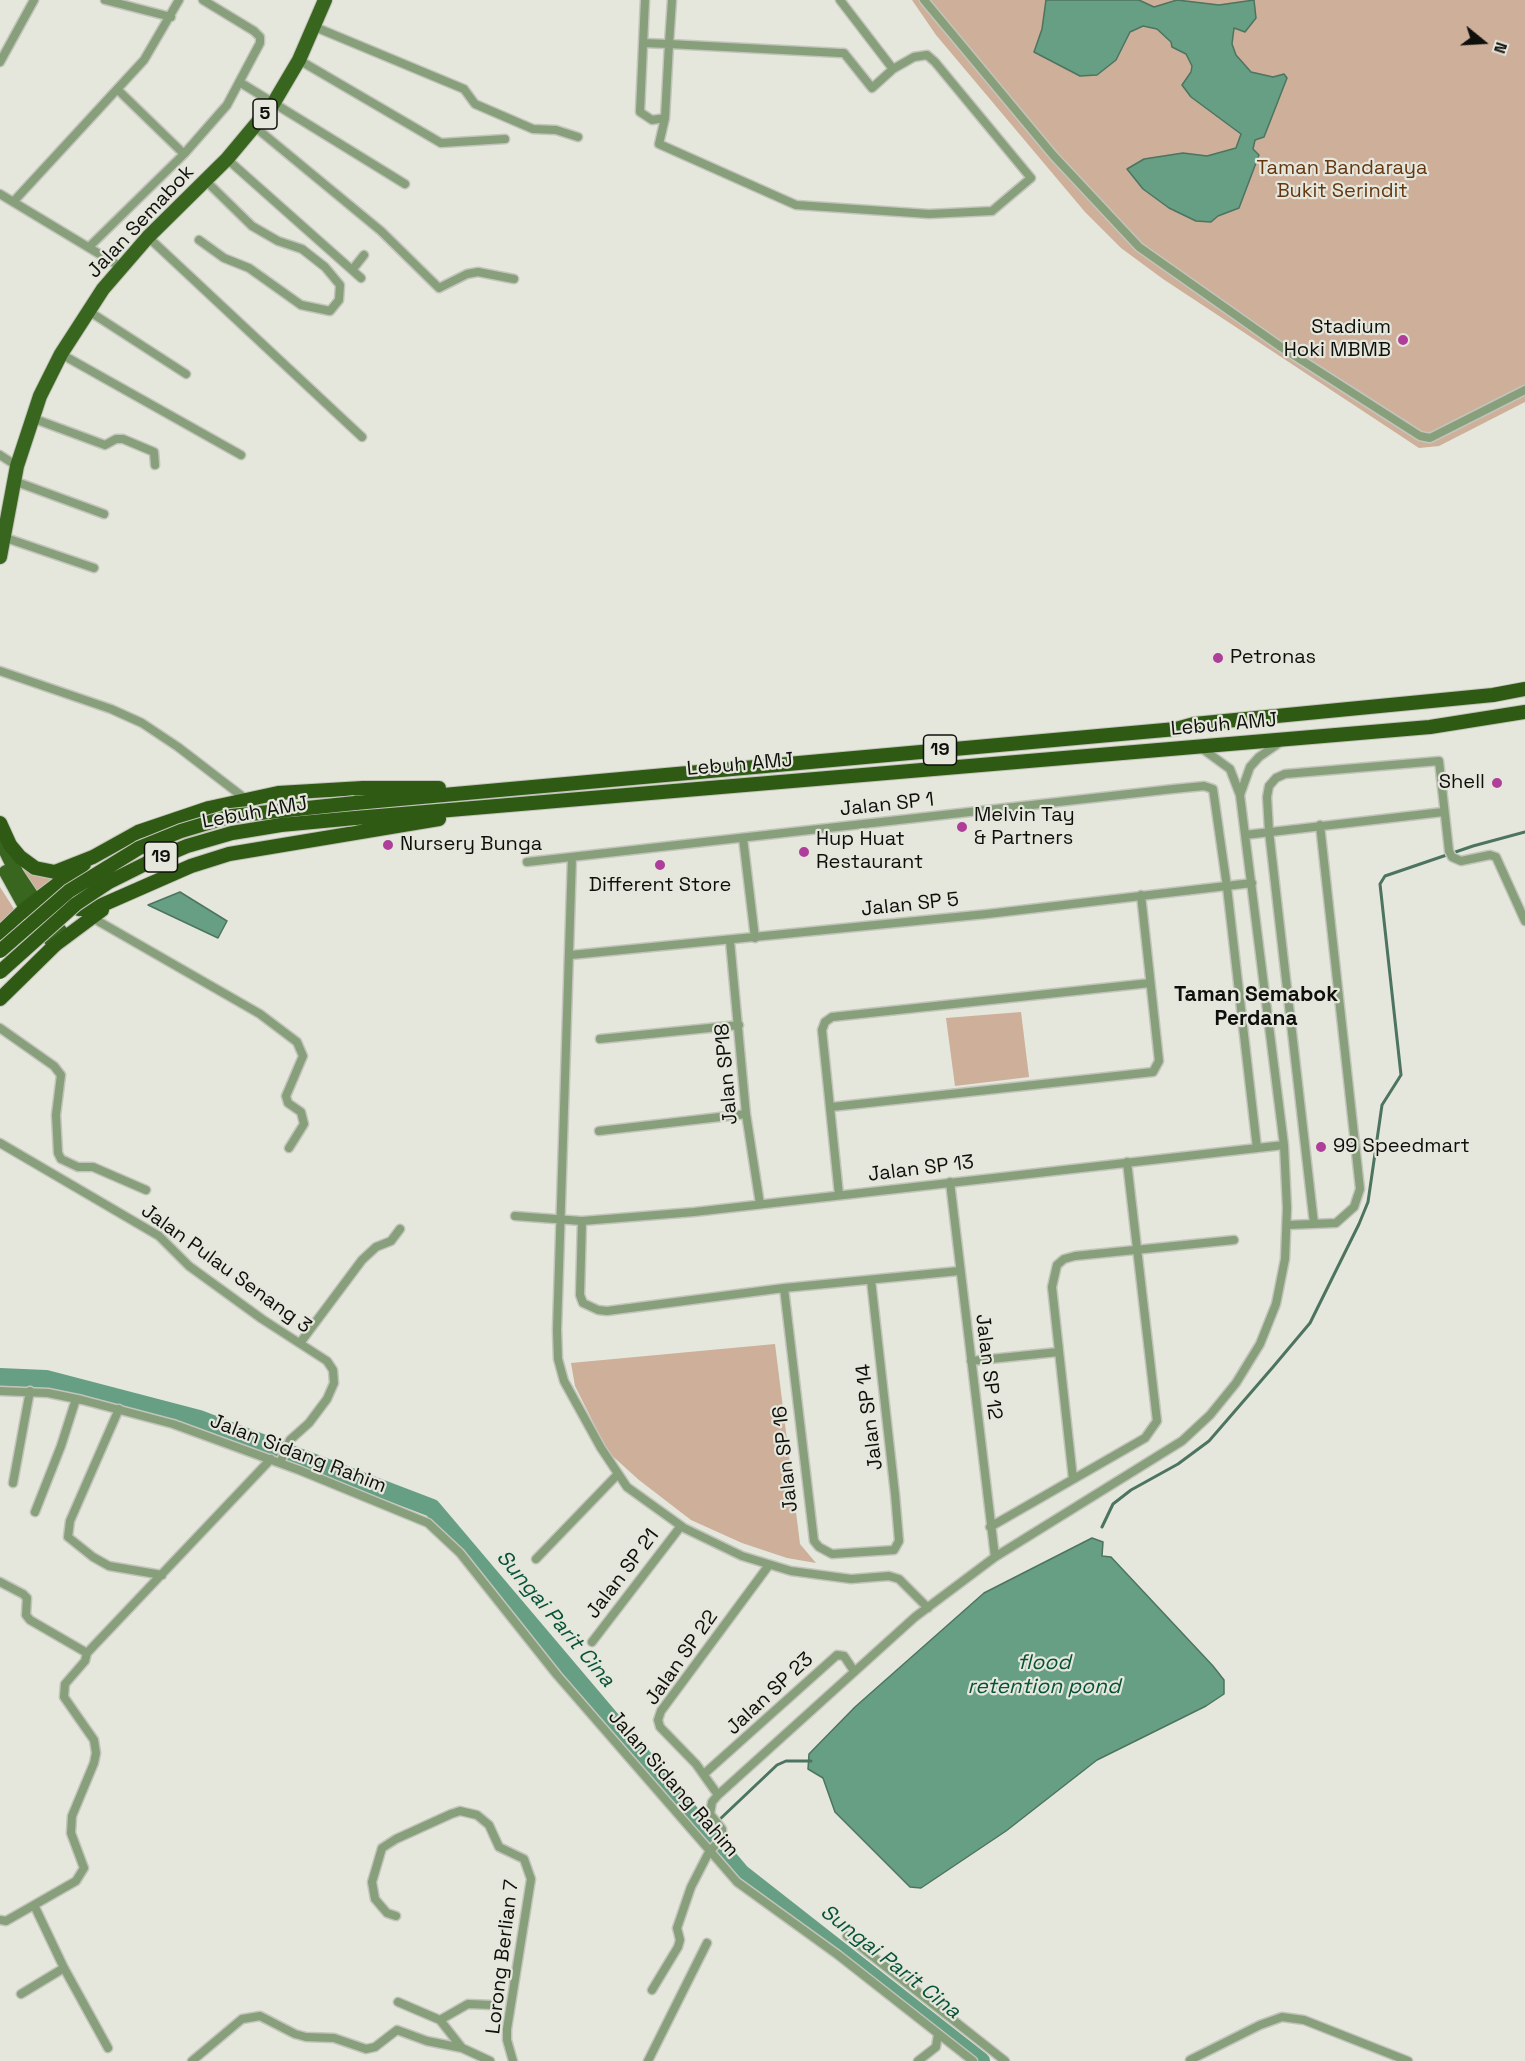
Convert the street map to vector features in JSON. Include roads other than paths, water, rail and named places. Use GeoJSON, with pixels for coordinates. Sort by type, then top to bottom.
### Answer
{"type":"FeatureCollection","features":[{"type":"Feature","properties":{"kind":"highway","name":"Lebuh AMJ"},"geometry":{"type":"LineString","coordinates":[[0,972],[76,904],[109,882],[187,846],[232,833],[280,825],[536,795],[1176,729],[1194,724],[1493,695],[1525,689]]}},
{"type":"Feature","properties":{"kind":"highway","name":"Lebuh AMJ"},"geometry":{"type":"LineString","coordinates":[[0,951],[39,914],[69,891],[139,848],[181,831],[231,816],[355,803],[536,795],[1199,747],[1430,727],[1525,712]]}},
{"type":"Feature","properties":{"kind":"highway"},"geometry":{"type":"LineString","coordinates":[[0,823],[10,845],[20,856],[35,868],[55,872],[93,856],[138,832],[174,818],[278,794],[363,788],[536,795]]}},
{"type":"Feature","properties":{"kind":"highway"},"geometry":{"type":"LineString","coordinates":[[93,856],[68,880],[66,890],[73,905],[85,910],[190,866],[229,854],[536,795]]}},
{"type":"Feature","properties":{"kind":"highway"},"geometry":{"type":"LineString","coordinates":[[0,933],[30,905],[93,856]]}},
{"type":"Feature","properties":{"kind":"highway"},"geometry":{"type":"LineString","coordinates":[[4,995],[60,941],[118,898]]}},
{"type":"Feature","properties":{"kind":"highway"},"geometry":{"type":"LineString","coordinates":[[0,941],[7,940],[16,943],[23,953],[22,969],[4,995]]}},
{"type":"Feature","properties":{"kind":"main road","name":"Jalan Semabok"},"geometry":{"type":"LineString","coordinates":[[0,557],[17,466],[40,396],[61,354],[87,310],[121,267],[148,237],[206,181],[273,104],[299,60],[325,0]]}},
{"type":"Feature","properties":{"kind":"main road"},"geometry":{"type":"LineString","coordinates":[[0,839],[30,905]]}},
{"type":"Feature","properties":{"kind":"main road"},"geometry":{"type":"LineString","coordinates":[[0,860],[30,905],[60,941]]}},
{"type":"Feature","properties":{"kind":"street"},"geometry":{"type":"LineString","coordinates":[[0,62],[34,0]]}},
{"type":"Feature","properties":{"kind":"street"},"geometry":{"type":"LineString","coordinates":[[105,0],[171,16]]}},
{"type":"Feature","properties":{"kind":"street"},"geometry":{"type":"LineString","coordinates":[[14,201],[144,60],[179,0]]}},
{"type":"Feature","properties":{"kind":"street","name":"Jalan Semabok"},"geometry":{"type":"LineString","coordinates":[[89,247],[184,154],[227,105],[241,83],[260,43],[260,37],[254,31],[203,0]]}},
{"type":"Feature","properties":{"kind":"street"},"geometry":{"type":"LineString","coordinates":[[645,0],[640,112],[652,120],[665,118]]}},
{"type":"Feature","properties":{"kind":"street"},"geometry":{"type":"LineString","coordinates":[[643,43],[669,44],[843,53],[872,88],[893,69],[921,54],[927,55],[936,62],[1031,178],[993,211],[929,214],[796,205],[659,144],[665,118],[669,44],[672,0]]}},
{"type":"Feature","properties":{"kind":"street"},"geometry":{"type":"LineString","coordinates":[[840,0],[893,69]]}},
{"type":"Feature","properties":{"kind":"street"},"geometry":{"type":"LineString","coordinates":[[924,0],[1053,155],[1139,247],[1281,347],[1420,436],[1430,438],[1525,390]]}},
{"type":"Feature","properties":{"kind":"street"},"geometry":{"type":"LineString","coordinates":[[315,27],[464,89],[476,104],[533,129],[556,130],[578,137]]}},
{"type":"Feature","properties":{"kind":"street"},"geometry":{"type":"LineString","coordinates":[[299,60],[441,143],[506,139]]}},
{"type":"Feature","properties":{"kind":"street"},"geometry":{"type":"LineString","coordinates":[[241,83],[405,184]]}},
{"type":"Feature","properties":{"kind":"street"},"geometry":{"type":"LineString","coordinates":[[118,90],[184,154]]}},
{"type":"Feature","properties":{"kind":"street"},"geometry":{"type":"LineString","coordinates":[[255,127],[381,231],[439,288],[467,274],[478,272],[514,279]]}},
{"type":"Feature","properties":{"kind":"street"},"geometry":{"type":"LineString","coordinates":[[226,159],[361,278]]}},
{"type":"Feature","properties":{"kind":"street"},"geometry":{"type":"LineString","coordinates":[[199,240],[224,258],[249,268],[301,305],[330,311],[339,300],[340,285],[325,267],[302,249],[278,241],[252,226],[206,181]]}},
{"type":"Feature","properties":{"kind":"street"},"geometry":{"type":"LineString","coordinates":[[0,194],[121,267]]}},
{"type":"Feature","properties":{"kind":"street"},"geometry":{"type":"LineString","coordinates":[[148,237],[362,437]]}},
{"type":"Feature","properties":{"kind":"street"},"geometry":{"type":"LineString","coordinates":[[352,270],[364,255]]}},
{"type":"Feature","properties":{"kind":"street"},"geometry":{"type":"LineString","coordinates":[[87,310],[186,374]]}},
{"type":"Feature","properties":{"kind":"street"},"geometry":{"type":"LineString","coordinates":[[61,354],[242,455]]}},
{"type":"Feature","properties":{"kind":"street"},"geometry":{"type":"LineString","coordinates":[[32,418],[105,445],[116,439],[123,439],[154,452],[155,465]]}},
{"type":"Feature","properties":{"kind":"street"},"geometry":{"type":"LineString","coordinates":[[0,455],[17,466]]}},
{"type":"Feature","properties":{"kind":"street"},"geometry":{"type":"LineString","coordinates":[[14,481],[104,514]]}},
{"type":"Feature","properties":{"kind":"street"},"geometry":{"type":"LineString","coordinates":[[3,537],[94,568]]}},
{"type":"Feature","properties":{"kind":"street"},"geometry":{"type":"LineString","coordinates":[[0,671],[111,709],[142,723],[178,747],[247,800]]}},
{"type":"Feature","properties":{"kind":"street"},"geometry":{"type":"LineString","coordinates":[[1240,795],[1250,767],[1259,757],[1285,739]]}},
{"type":"Feature","properties":{"kind":"street"},"geometry":{"type":"LineString","coordinates":[[652,1990],[678,1947],[680,1941],[677,1928],[681,1911],[710,1850],[721,1840],[724,1833],[710,1814],[712,1802],[717,1795],[904,1626],[994,1557],[1166,1453],[1210,1415],[1249,1364],[1268,1325],[1281,1281],[1288,1225],[1284,1145],[1240,795],[1230,769],[1216,756],[1199,747]]}},
{"type":"Feature","properties":{"kind":"street"},"geometry":{"type":"LineString","coordinates":[[1314,1224],[1269,831],[1267,797],[1269,786],[1276,778],[1284,774],[1439,760],[1443,812],[1451,854],[1466,861],[1490,855],[1496,857],[1525,921]]}},
{"type":"Feature","properties":{"kind":"street","name":"Jalan SP 1"},"geometry":{"type":"LineString","coordinates":[[527,862],[1204,786],[1213,789],[1216,796],[1227,887]]}},
{"type":"Feature","properties":{"kind":"street"},"geometry":{"type":"LineString","coordinates":[[1245,835],[1443,812]]}},
{"type":"Feature","properties":{"kind":"street"},"geometry":{"type":"LineString","coordinates":[[1288,1225],[1336,1223],[1349,1214],[1358,1198],[1360,1180],[1320,825]]}},
{"type":"Feature","properties":{"kind":"street"},"geometry":{"type":"LineString","coordinates":[[743,838],[755,938]]}},
{"type":"Feature","properties":{"kind":"street"},"geometry":{"type":"LineString","coordinates":[[573,857],[558,1359],[564,1381],[627,1487],[681,1526],[769,1565],[851,1578],[889,1576],[899,1579],[928,1608]]}},
{"type":"Feature","properties":{"kind":"street","name":"Jalan SP 5"},"geometry":{"type":"LineString","coordinates":[[571,955],[730,941],[1252,883]]}},
{"type":"Feature","properties":{"kind":"street"},"geometry":{"type":"LineString","coordinates":[[1227,887],[1257,1148]]}},
{"type":"Feature","properties":{"kind":"street"},"geometry":{"type":"LineString","coordinates":[[831,1107],[1153,1072],[1159,1061],[1141,895]]}},
{"type":"Feature","properties":{"kind":"street"},"geometry":{"type":"LineString","coordinates":[[91,917],[260,1014],[297,1042],[303,1056],[287,1092],[286,1100],[301,1112],[304,1124],[289,1148]]}},
{"type":"Feature","properties":{"kind":"street","name":"Jalan SP18"},"geometry":{"type":"LineString","coordinates":[[730,941],[746,1114],[760,1204]]}},
{"type":"Feature","properties":{"kind":"street"},"geometry":{"type":"LineString","coordinates":[[839,1195],[822,1030],[825,1022],[832,1017],[1149,983]]}},
{"type":"Feature","properties":{"kind":"street"},"geometry":{"type":"LineString","coordinates":[[600,1039],[739,1025]]}},
{"type":"Feature","properties":{"kind":"street"},"geometry":{"type":"LineString","coordinates":[[0,1028],[54,1066],[61,1075],[56,1115],[58,1153],[61,1159],[78,1167],[93,1167],[146,1190]]}},
{"type":"Feature","properties":{"kind":"street"},"geometry":{"type":"LineString","coordinates":[[599,1131],[746,1114]]}},
{"type":"Feature","properties":{"kind":"street","name":"Jalan Pulau Senang 3"},"geometry":{"type":"LineString","coordinates":[[0,1143],[159,1236],[189,1266],[262,1319],[327,1361],[333,1370],[334,1383],[327,1399],[286,1447],[281,1460]]}},
{"type":"Feature","properties":{"kind":"street","name":"Jalan SP 13"},"geometry":{"type":"LineString","coordinates":[[515,1216],[582,1221],[760,1204],[1284,1145]]}},
{"type":"Feature","properties":{"kind":"street"},"geometry":{"type":"LineString","coordinates":[[990,1527],[1145,1438],[1157,1421],[1127,1162]]}},
{"type":"Feature","properties":{"kind":"street","name":"Jalan SP 12"},"geometry":{"type":"LineString","coordinates":[[950,1182],[994,1557]]}},
{"type":"Feature","properties":{"kind":"street"},"geometry":{"type":"LineString","coordinates":[[582,1221],[580,1295],[583,1303],[590,1308],[607,1311],[784,1288],[959,1271]]}},
{"type":"Feature","properties":{"kind":"street"},"geometry":{"type":"LineString","coordinates":[[300,1343],[362,1260],[376,1247],[391,1241],[400,1229]]}},
{"type":"Feature","properties":{"kind":"street"},"geometry":{"type":"LineString","coordinates":[[1073,1479],[1052,1287],[1057,1265],[1075,1256],[1234,1240]]}},
{"type":"Feature","properties":{"kind":"street","name":"Jalan SP 14"},"geometry":{"type":"LineString","coordinates":[[871,1280],[895,1494],[898,1541],[894,1550]]}},
{"type":"Feature","properties":{"kind":"street","name":"Jalan SP 16"},"geometry":{"type":"LineString","coordinates":[[784,1288],[814,1541],[819,1547],[832,1554],[894,1550]]}},
{"type":"Feature","properties":{"kind":"street"},"geometry":{"type":"LineString","coordinates":[[971,1361],[1058,1352]]}},
{"type":"Feature","properties":{"kind":"street","name":"Jalan Sidang Rahim"},"geometry":{"type":"LineString","coordinates":[[0,1391],[30,1391],[76,1399],[173,1424],[271,1459],[281,1460],[428,1523],[446,1538],[556,1675],[737,1882],[838,1955],[973,2061]]}},
{"type":"Feature","properties":{"kind":"street"},"geometry":{"type":"LineString","coordinates":[[13,1483],[30,1391]]}},
{"type":"Feature","properties":{"kind":"street"},"geometry":{"type":"LineString","coordinates":[[35,1512],[58,1457],[76,1399]]}},
{"type":"Feature","properties":{"kind":"street"},"geometry":{"type":"LineString","coordinates":[[118,1409],[70,1521],[68,1537],[108,1566],[162,1575]]}},
{"type":"Feature","properties":{"kind":"street"},"geometry":{"type":"LineString","coordinates":[[0,1920],[6,1921],[76,1881],[84,1868],[84,1860],[71,1833],[72,1816],[96,1753],[94,1740],[63,1691],[64,1684],[85,1661],[87,1653],[271,1459]]}},
{"type":"Feature","properties":{"kind":"street"},"geometry":{"type":"LineString","coordinates":[[536,1559],[618,1474]]}},
{"type":"Feature","properties":{"kind":"street","name":"Jalan SP 21"},"geometry":{"type":"LineString","coordinates":[[592,1642],[681,1526]]}},
{"type":"Feature","properties":{"kind":"street","name":"Jalan SP 22"},"geometry":{"type":"LineString","coordinates":[[717,1795],[704,1774],[660,1727],[661,1711],[769,1565]]}},
{"type":"Feature","properties":{"kind":"street"},"geometry":{"type":"LineString","coordinates":[[0,1582],[23,1594],[30,1620],[87,1653]]}},
{"type":"Feature","properties":{"kind":"street","name":"Jalan SP 23"},"geometry":{"type":"LineString","coordinates":[[704,1774],[837,1655],[844,1656],[854,1671]]}},
{"type":"Feature","properties":{"kind":"street","name":"Lorong Berlian 7"},"geometry":{"type":"LineString","coordinates":[[396,1916],[380,1908],[375,1899],[372,1882],[382,1848],[396,1839],[451,1814],[460,1811],[477,1815],[489,1825],[500,1847],[524,1859],[531,1879],[507,2028],[507,2040],[513,2061]]}},
{"type":"Feature","properties":{"kind":"street"},"geometry":{"type":"LineString","coordinates":[[34,1905],[64,1968],[108,2048]]}},
{"type":"Feature","properties":{"kind":"street"},"geometry":{"type":"LineString","coordinates":[[847,1936],[1005,2061]]}},
{"type":"Feature","properties":{"kind":"street"},"geometry":{"type":"LineString","coordinates":[[648,2061],[707,1944]]}},
{"type":"Feature","properties":{"kind":"street"},"geometry":{"type":"LineString","coordinates":[[21,1994],[64,1968]]}},
{"type":"Feature","properties":{"kind":"street"},"geometry":{"type":"LineString","coordinates":[[398,2002],[440,2020],[462,2048]]}},
{"type":"Feature","properties":{"kind":"street"},"geometry":{"type":"LineString","coordinates":[[440,2020],[468,2004],[492,2005]]}},
{"type":"Feature","properties":{"kind":"street"},"geometry":{"type":"LineString","coordinates":[[192,2061],[218,2036],[242,2019],[260,2016],[295,2034],[333,2038],[366,2049],[375,2047],[397,2030],[427,2041],[462,2048],[490,2061]]}},
{"type":"Feature","properties":{"kind":"street"},"geometry":{"type":"LineString","coordinates":[[1190,2060],[1260,2025],[1282,2017],[1304,2020],[1408,2061]]}},
{"type":"Feature","properties":{"kind":"street"},"geometry":{"type":"LineString","coordinates":[[918,2061],[936,2047],[938,2034]]}},
{"type":"Feature","properties":{"kind":"water"},"geometry":{"type":"Polygon","coordinates":[[[1046,0],[1139,0],[1154,7],[1177,0],[1219,5],[1254,0],[1256,18],[1245,32],[1234,28],[1232,44],[1236,55],[1251,72],[1273,77],[1284,74],[1287,78],[1264,137],[1255,140],[1253,149],[1259,155],[1239,208],[1218,216],[1211,222],[1196,221],[1169,208],[1143,189],[1127,169],[1144,159],[1183,153],[1207,156],[1236,148],[1241,134],[1191,97],[1182,85],[1191,72],[1192,66],[1186,54],[1172,47],[1171,42],[1157,29],[1143,26],[1130,32],[1116,60],[1097,75],[1080,76],[1034,52],[1042,29],[1046,0]]]}},
{"type":"Feature","properties":{"kind":"water"},"geometry":{"type":"Polygon","coordinates":[[[180,892],[227,921],[218,938],[148,905],[180,892]]]}},
{"type":"Feature","properties":{"kind":"water","name":"flood retention pond"},"geometry":{"type":"Polygon","coordinates":[[[1092,1538],[1103,1542],[1102,1556],[1111,1557],[1213,1666],[1224,1680],[1224,1694],[1206,1706],[1097,1760],[1006,1831],[921,1888],[910,1887],[835,1812],[823,1778],[808,1769],[809,1754],[855,1707],[984,1593],[1092,1538]]]}},
{"type":"Feature","properties":{"kind":"waterway"},"geometry":{"type":"LineString","coordinates":[[1102,1527],[1113,1504],[1131,1490],[1178,1464],[1209,1441],[1273,1367],[1310,1323],[1359,1224],[1368,1202],[1382,1105],[1401,1075],[1380,884],[1385,876],[1473,846],[1525,832]]}},
{"type":"Feature","properties":{"kind":"waterway","name":"Sungai Parit Cina"},"geometry":{"type":"LineString","coordinates":[[0,1377],[46,1379],[199,1419],[432,1508],[741,1873],[981,2061]]}},
{"type":"Feature","properties":{"kind":"waterway"},"geometry":{"type":"LineString","coordinates":[[719,1820],[777,1765],[786,1761],[811,1761]]}},
{"type":"Feature","properties":{"kind":"place","name":"Stadium Hoki MBMB"},"geometry":{"type":"Point","coordinates":[1403,340]}},
{"type":"Feature","properties":{"kind":"place","name":"Petronas"},"geometry":{"type":"Point","coordinates":[1218,658]}},
{"type":"Feature","properties":{"kind":"place","name":"Shell"},"geometry":{"type":"Point","coordinates":[1497,783]}},
{"type":"Feature","properties":{"kind":"place","name":"Melvin Tay & Partners"},"geometry":{"type":"Point","coordinates":[962,827]}},
{"type":"Feature","properties":{"kind":"place","name":"Nursery Bunga"},"geometry":{"type":"Point","coordinates":[388,845]}},
{"type":"Feature","properties":{"kind":"place","name":"Hup Huat Restaurant"},"geometry":{"type":"Point","coordinates":[804,852]}},
{"type":"Feature","properties":{"kind":"place","name":"Different Store"},"geometry":{"type":"Point","coordinates":[660,865]}},
{"type":"Feature","properties":{"kind":"place","name":"99 Speedmart"},"geometry":{"type":"Point","coordinates":[1321,1147]}},
{"type":"Feature","properties":{"kind":"district","name":"Taman Semabok Perdana"},"geometry":{"type":"Point","coordinates":[1256,1007]}},
{"type":"Feature","properties":{"kind":"park label","name":"Taman Bandaraya Bukit Serindit"},"geometry":{"type":"Point","coordinates":[1342,180]}}]}
